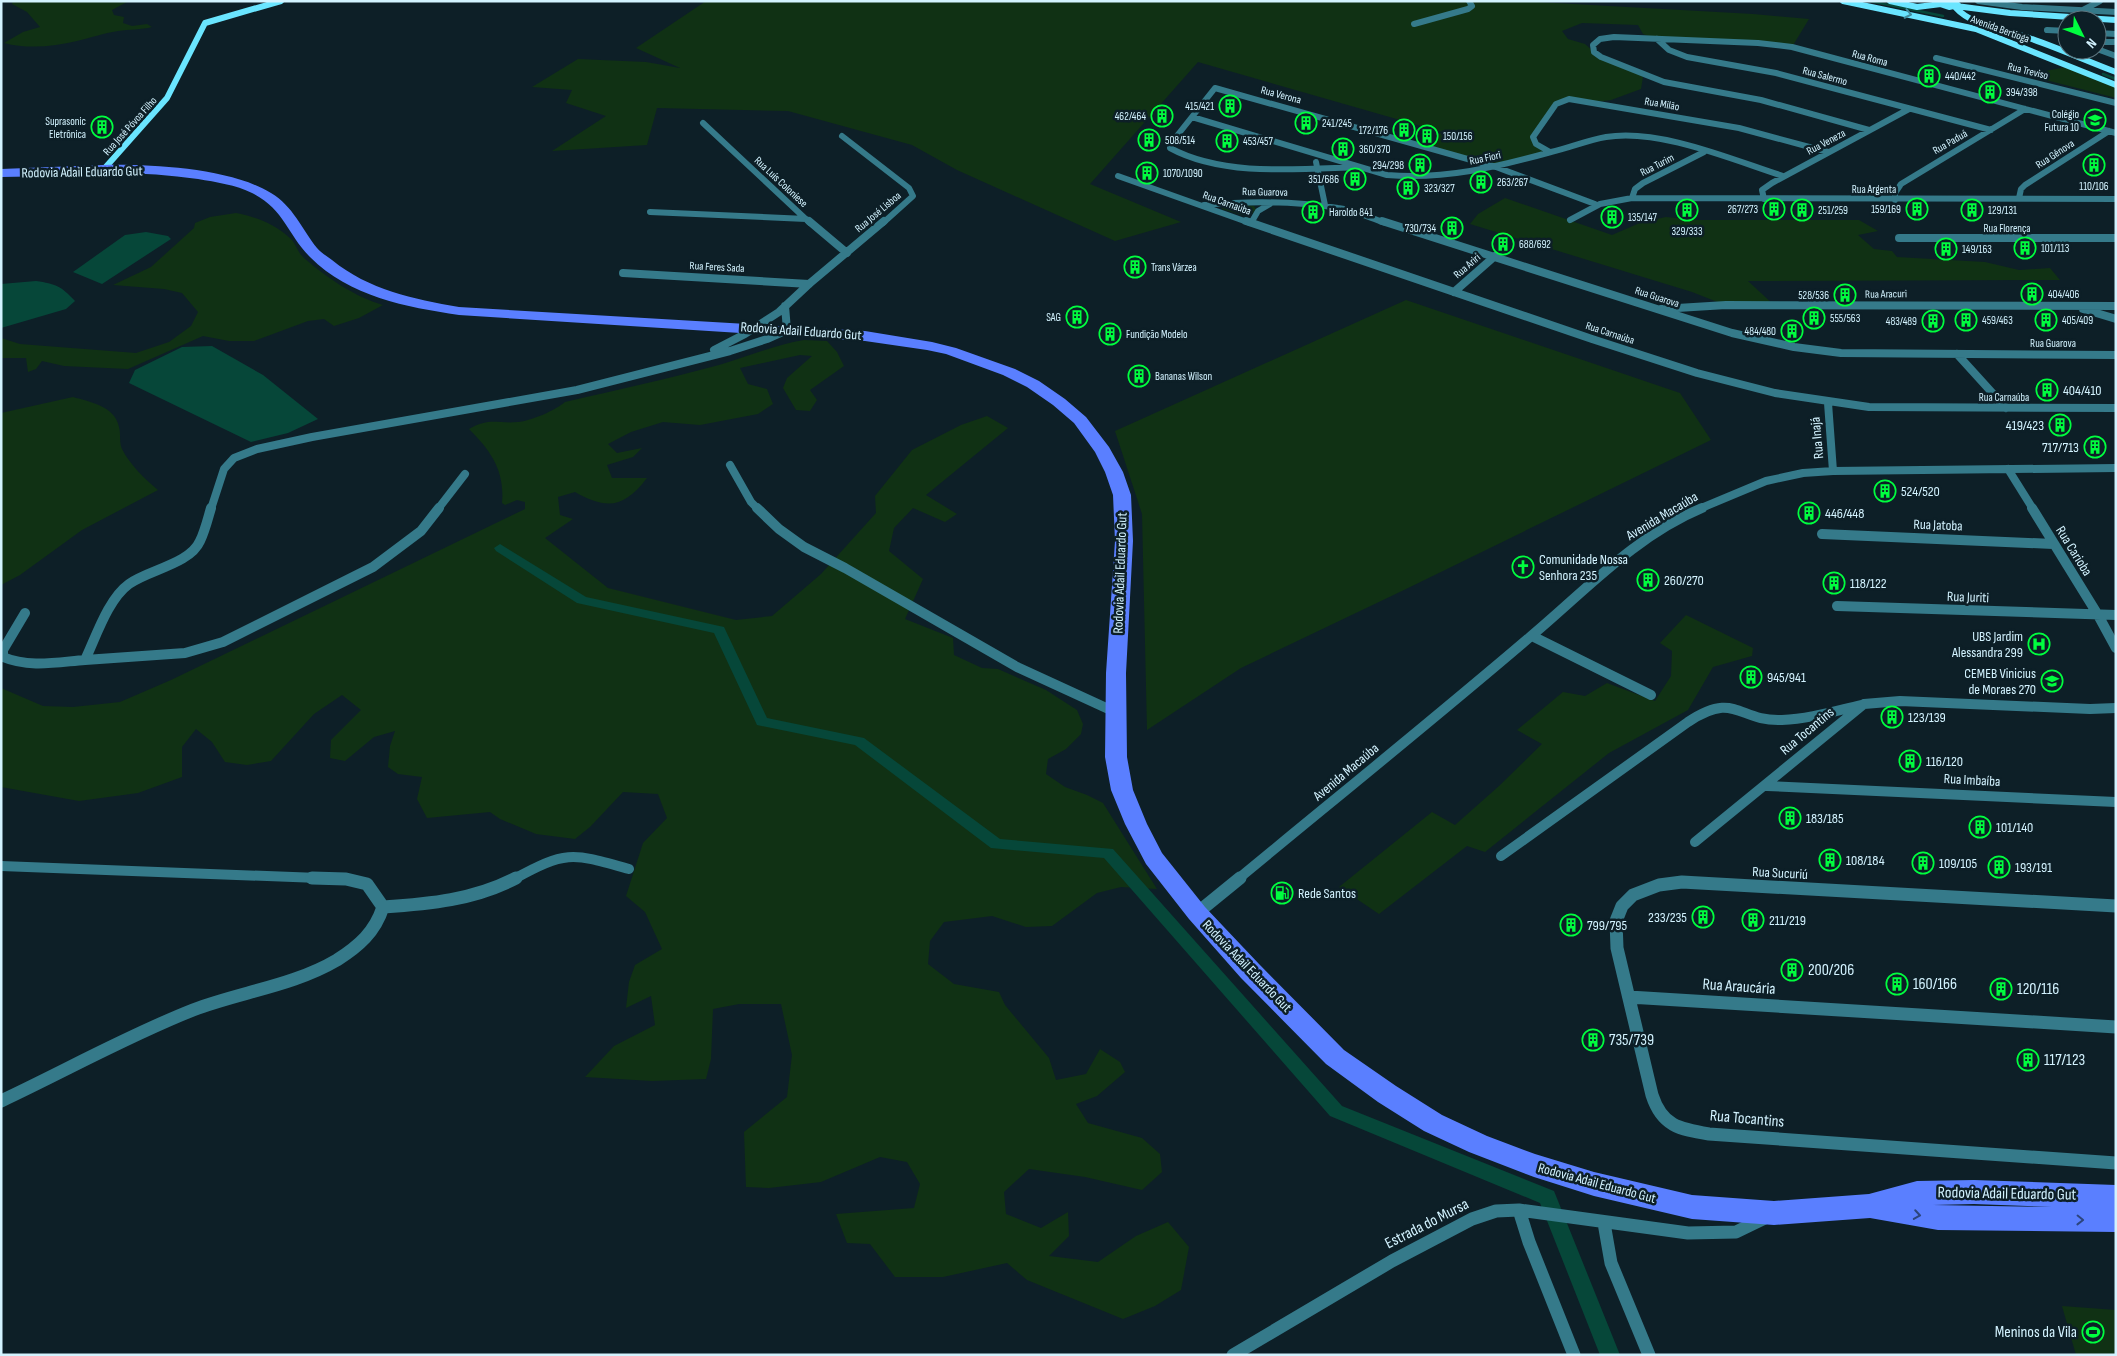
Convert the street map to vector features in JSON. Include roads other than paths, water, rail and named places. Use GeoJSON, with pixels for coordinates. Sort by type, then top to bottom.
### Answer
{"type":"FeatureCollection","features":[{"type":"Feature","properties":{"kind":"main road","name":"Rodovia Adail Eduardo Gut"},"geometry":{"type":"LineString","coordinates":[[1,173],[53,173],[104,169],[182,173],[225,181],[256,190],[273,200],[287,212],[313,251],[351,282],[389,297],[459,311],[864,336],[927,345],[951,351],[1009,372],[1060,402],[1090,432],[1103,450],[1114,472],[1122,495],[1124,541],[1116,712],[1116,757],[1122,790],[1154,858],[1197,913],[1250,971],[1335,1057],[1387,1094],[1433,1123],[1478,1144],[1534,1165],[1594,1184],[1692,1206],[1774,1213],[1870,1206],[1918,1193],[1974,1192],[2116,1197]]}},
{"type":"Feature","properties":{"kind":"main road","name":"Rodovia Adail Eduardo Gut"},"geometry":{"type":"LineString","coordinates":[[1870,1206],[1938,1218],[2116,1220]]}},
{"type":"Feature","properties":{"kind":"street","name":"Rua José Póvoa Filho"},"geometry":{"type":"LineString","coordinates":[[104,169],[161,106],[175,84],[202,26],[214,19],[281,1]]}},
{"type":"Feature","properties":{"kind":"street"},"geometry":{"type":"LineString","coordinates":[[1414,24],[1468,9],[1472,6],[1470,1]]}},
{"type":"Feature","properties":{"kind":"street","name":"Avenida Bertioga"},"geometry":{"type":"LineString","coordinates":[[1843,1],[1976,29],[2116,84]]}},
{"type":"Feature","properties":{"kind":"street"},"geometry":{"type":"LineString","coordinates":[[1890,1],[1918,7],[1953,4],[1990,11],[2116,20]]}},
{"type":"Feature","properties":{"kind":"street"},"geometry":{"type":"LineString","coordinates":[[1933,1],[1941,4],[1942,7],[1976,29]]}},
{"type":"Feature","properties":{"kind":"street"},"geometry":{"type":"LineString","coordinates":[[1978,1],[2083,10],[2100,1]]}},
{"type":"Feature","properties":{"kind":"street","name":"Avenida Bertioga"},"geometry":{"type":"LineString","coordinates":[[1953,4],[1963,16],[1981,24],[2035,41],[2116,72]]}},
{"type":"Feature","properties":{"kind":"street"},"geometry":{"type":"LineString","coordinates":[[2047,30],[2057,30]]}},
{"type":"Feature","properties":{"kind":"street","name":"Rua Roma"},"geometry":{"type":"LineString","coordinates":[[1869,130],[1761,100],[1674,84],[1653,78],[1594,52],[1593,45],[1597,40],[1614,37],[1764,43],[1792,47],[2112,132]]}},
{"type":"Feature","properties":{"kind":"street","name":"Rua Salermo"},"geometry":{"type":"LineString","coordinates":[[1658,39],[1669,50],[1687,57],[1776,74],[1991,130]]}},
{"type":"Feature","properties":{"kind":"street","name":"Rua Treviso"},"geometry":{"type":"LineString","coordinates":[[1936,58],[2116,103]]}},
{"type":"Feature","properties":{"kind":"street"},"geometry":{"type":"LineString","coordinates":[[2085,72],[2092,69],[2108,69]]}},
{"type":"Feature","properties":{"kind":"street","name":"Rua Verona"},"geometry":{"type":"LineString","coordinates":[[1358,167],[1316,168],[1218,165],[1178,153],[1170,148],[1192,117],[1211,95],[1215,85],[1496,167],[1595,204]]}},
{"type":"Feature","properties":{"kind":"street","name":"Rua Milão"},"geometry":{"type":"LineString","coordinates":[[1550,152],[1536,144],[1533,137],[1556,104],[1569,99],[1739,128],[1828,152]]}},
{"type":"Feature","properties":{"kind":"street","name":"Rua Veneza"},"geometry":{"type":"LineString","coordinates":[[1764,199],[1762,190],[1783,176],[1909,109]]}},
{"type":"Feature","properties":{"kind":"street","name":"Rua Paduá"},"geometry":{"type":"LineString","coordinates":[[1895,200],[1895,193],[1901,184],[2025,109]]}},
{"type":"Feature","properties":{"kind":"street","name":"Rua Fiori"},"geometry":{"type":"LineString","coordinates":[[1192,117],[1401,178],[1472,172],[1606,137],[1627,135],[1662,141],[1704,152],[1783,176]]}},
{"type":"Feature","properties":{"kind":"street","name":"Rua Luís Coloniese"},"geometry":{"type":"LineString","coordinates":[[703,123],[806,219],[846,253]]}},
{"type":"Feature","properties":{"kind":"street","name":"Rua Gênova"},"geometry":{"type":"LineString","coordinates":[[2019,198],[2021,189],[2025,185],[2112,132]]}},
{"type":"Feature","properties":{"kind":"street","name":"Rua José Lisboa"},"geometry":{"type":"LineString","coordinates":[[690,360],[730,342],[773,316],[913,196],[910,188],[842,136]]}},
{"type":"Feature","properties":{"kind":"street","name":"Rua Turim"},"geometry":{"type":"LineString","coordinates":[[1632,198],[1635,189],[1643,183],[1704,152]]}},
{"type":"Feature","properties":{"kind":"street"},"geometry":{"type":"LineString","coordinates":[[1315,154],[1324,205]]}},
{"type":"Feature","properties":{"kind":"street","name":"Rua Carnaúba"},"geometry":{"type":"LineString","coordinates":[[1118,176],[1251,223],[1697,373],[1775,393],[1869,407],[2116,408]]}},
{"type":"Feature","properties":{"kind":"street"},"geometry":{"type":"LineString","coordinates":[[1570,220],[1595,204],[1620,198],[1632,198]]}},
{"type":"Feature","properties":{"kind":"street","name":"Rua Argenta"},"geometry":{"type":"LineString","coordinates":[[1632,198],[2116,199]]}},
{"type":"Feature","properties":{"kind":"street","name":"Rua Guarova"},"geometry":{"type":"LineString","coordinates":[[1201,205],[1230,203],[1324,205],[1358,213],[1732,334],[1794,347],[1841,353],[2116,355]]}},
{"type":"Feature","properties":{"kind":"street"},"geometry":{"type":"LineString","coordinates":[[1251,223],[1253,216],[1259,209],[1270,204]]}},
{"type":"Feature","properties":{"kind":"street"},"geometry":{"type":"LineString","coordinates":[[650,212],[806,219]]}},
{"type":"Feature","properties":{"kind":"street","name":"Rua Florença"},"geometry":{"type":"LineString","coordinates":[[1899,238],[2116,238]]}},
{"type":"Feature","properties":{"kind":"street","name":"Rua Ariri"},"geometry":{"type":"LineString","coordinates":[[1454,292],[1495,256]]}},
{"type":"Feature","properties":{"kind":"street","name":"Rua Feres Sada"},"geometry":{"type":"LineString","coordinates":[[623,273],[809,284]]}},
{"type":"Feature","properties":{"kind":"street","name":"Rua Aracuri"},"geometry":{"type":"LineString","coordinates":[[1657,309],[1726,305],[2116,306]]}},
{"type":"Feature","properties":{"kind":"street"},"geometry":{"type":"LineString","coordinates":[[85,660],[120,590],[186,556],[200,542],[224,469],[234,458],[257,449],[312,437],[577,390],[751,344],[787,330],[785,306]]}},
{"type":"Feature","properties":{"kind":"street"},"geometry":{"type":"LineString","coordinates":[[2074,306],[2116,319]]}},
{"type":"Feature","properties":{"kind":"street"},"geometry":{"type":"LineString","coordinates":[[1957,354],[2006,408]]}},
{"type":"Feature","properties":{"kind":"street","name":"Rua Inajá"},"geometry":{"type":"LineString","coordinates":[[1828,402],[1833,471]]}},
{"type":"Feature","properties":{"kind":"street"},"geometry":{"type":"LineString","coordinates":[[730,465],[751,502],[778,529],[804,547],[845,568],[1017,667],[1116,712]]}},
{"type":"Feature","properties":{"kind":"street","name":"Avenida Macaúba"},"geometry":{"type":"LineString","coordinates":[[1197,913],[1532,636],[1613,564],[1646,539],[1687,514],[1766,481],[1803,473],[1833,471],[2116,468]]}},
{"type":"Feature","properties":{"kind":"street","name":"Rua Carioba"},"geometry":{"type":"LineString","coordinates":[[2008,470],[2098,615],[2116,648]]}},
{"type":"Feature","properties":{"kind":"street"},"geometry":{"type":"LineString","coordinates":[[25,614],[4,650],[3,657],[20,662],[85,660],[185,652],[222,642],[373,568],[421,531],[465,474]]}},
{"type":"Feature","properties":{"kind":"street","name":"Rua Jatoba"},"geometry":{"type":"LineString","coordinates":[[1822,534],[2054,544]]}},
{"type":"Feature","properties":{"kind":"street","name":"Rua Juriti"},"geometry":{"type":"LineString","coordinates":[[1837,606],[2116,615]]}},
{"type":"Feature","properties":{"kind":"street"},"geometry":{"type":"LineString","coordinates":[[1532,636],[1651,695]]}},
{"type":"Feature","properties":{"kind":"street"},"geometry":{"type":"LineString","coordinates":[[1501,856],[1589,790],[1691,720],[1717,707],[1771,720],[1785,720],[1864,704],[1900,700],[2090,709],[2116,708]]}},
{"type":"Feature","properties":{"kind":"street","name":"Rua Tocantins"},"geometry":{"type":"LineString","coordinates":[[1695,842],[1767,786],[1864,704]]}},
{"type":"Feature","properties":{"kind":"street","name":"Rua Imbaíba"},"geometry":{"type":"LineString","coordinates":[[1767,786],[2116,802]]}},
{"type":"Feature","properties":{"kind":"street"},"geometry":{"type":"LineString","coordinates":[[383,907],[450,902],[493,889],[549,862],[568,856],[589,857],[629,869]]}},
{"type":"Feature","properties":{"kind":"street"},"geometry":{"type":"LineString","coordinates":[[1,866],[346,879],[368,884],[383,907]]}},
{"type":"Feature","properties":{"kind":"street","name":"Rua Tocantins"},"geometry":{"type":"LineString","coordinates":[[1682,882],[1659,885],[1633,895],[1622,906],[1616,921],[1617,948],[1652,1095],[1660,1115],[1670,1123],[1708,1134],[2116,1163]]}},
{"type":"Feature","properties":{"kind":"street","name":"Rua Sucuriú"},"geometry":{"type":"LineString","coordinates":[[1682,882],[2116,906]]}},
{"type":"Feature","properties":{"kind":"street"},"geometry":{"type":"LineString","coordinates":[[1,1101],[165,1022],[197,1009],[308,975],[354,949],[378,923],[383,907]]}},
{"type":"Feature","properties":{"kind":"street","name":"Rua Araucária"},"geometry":{"type":"LineString","coordinates":[[1629,997],[2116,1027]]}},
{"type":"Feature","properties":{"kind":"street"},"geometry":{"type":"LineString","coordinates":[[1520,1210],[1529,1242],[1574,1355]]}},
{"type":"Feature","properties":{"kind":"street","name":"Estrada do Mursa"},"geometry":{"type":"LineString","coordinates":[[1233,1355],[1392,1261],[1472,1219],[1496,1212],[1520,1210],[1604,1223],[1688,1233],[1721,1234],[1736,1232],[1754,1225],[1774,1213]]}},
{"type":"Feature","properties":{"kind":"street"},"geometry":{"type":"LineString","coordinates":[[1604,1223],[1610,1263],[1649,1355]]}},
{"type":"Feature","properties":{"kind":"waterway"},"geometry":{"type":"LineString","coordinates":[[1870,1],[1943,16]]}},
{"type":"Feature","properties":{"kind":"waterway"},"geometry":{"type":"LineString","coordinates":[[2103,74],[2116,79]]}},
{"type":"Feature","properties":{"kind":"waterway"},"geometry":{"type":"LineString","coordinates":[[500,548],[582,600],[719,630],[762,722],[859,741],[996,844],[1108,853],[1336,1111],[1547,1197],[1610,1355]]}},
{"type":"Feature","properties":{"kind":"place","name":"440/442"},"geometry":{"type":"Point","coordinates":[1929,76]}},
{"type":"Feature","properties":{"kind":"place","name":"394/398"},"geometry":{"type":"Point","coordinates":[1990,92]}},
{"type":"Feature","properties":{"kind":"place","name":"415/421"},"geometry":{"type":"Point","coordinates":[1230,106]}},
{"type":"Feature","properties":{"kind":"place","name":"462/464"},"geometry":{"type":"Point","coordinates":[1162,116]}},
{"type":"Feature","properties":{"kind":"place","name":"Colégio Futura 10"},"geometry":{"type":"Point","coordinates":[2095,120]}},
{"type":"Feature","properties":{"kind":"place","name":"241/245"},"geometry":{"type":"Point","coordinates":[1306,123]}},
{"type":"Feature","properties":{"kind":"place","name":"Suprasonic Eletrônica"},"geometry":{"type":"Point","coordinates":[102,127]}},
{"type":"Feature","properties":{"kind":"place","name":"172/176"},"geometry":{"type":"Point","coordinates":[1404,130]}},
{"type":"Feature","properties":{"kind":"place","name":"150/156"},"geometry":{"type":"Point","coordinates":[1427,136]}},
{"type":"Feature","properties":{"kind":"place","name":"508/514"},"geometry":{"type":"Point","coordinates":[1149,140]}},
{"type":"Feature","properties":{"kind":"place","name":"453/457"},"geometry":{"type":"Point","coordinates":[1227,141]}},
{"type":"Feature","properties":{"kind":"place","name":"360/370"},"geometry":{"type":"Point","coordinates":[1343,149]}},
{"type":"Feature","properties":{"kind":"place","name":"294/298"},"geometry":{"type":"Point","coordinates":[1420,165]}},
{"type":"Feature","properties":{"kind":"place","name":"110/106"},"geometry":{"type":"Point","coordinates":[2094,165]}},
{"type":"Feature","properties":{"kind":"place","name":"1070/1090"},"geometry":{"type":"Point","coordinates":[1147,173]}},
{"type":"Feature","properties":{"kind":"place","name":"351/686"},"geometry":{"type":"Point","coordinates":[1355,179]}},
{"type":"Feature","properties":{"kind":"place","name":"263/267"},"geometry":{"type":"Point","coordinates":[1481,182]}},
{"type":"Feature","properties":{"kind":"place","name":"323/327"},"geometry":{"type":"Point","coordinates":[1408,188]}},
{"type":"Feature","properties":{"kind":"place","name":"267/273"},"geometry":{"type":"Point","coordinates":[1774,209]}},
{"type":"Feature","properties":{"kind":"place","name":"159/169"},"geometry":{"type":"Point","coordinates":[1917,209]}},
{"type":"Feature","properties":{"kind":"place","name":"329/333"},"geometry":{"type":"Point","coordinates":[1687,210]}},
{"type":"Feature","properties":{"kind":"place","name":"251/259"},"geometry":{"type":"Point","coordinates":[1802,210]}},
{"type":"Feature","properties":{"kind":"place","name":"129/131"},"geometry":{"type":"Point","coordinates":[1972,210]}},
{"type":"Feature","properties":{"kind":"place","name":"Haroldo 841"},"geometry":{"type":"Point","coordinates":[1313,212]}},
{"type":"Feature","properties":{"kind":"place","name":"135/147"},"geometry":{"type":"Point","coordinates":[1612,217]}},
{"type":"Feature","properties":{"kind":"place","name":"730/734"},"geometry":{"type":"Point","coordinates":[1452,228]}},
{"type":"Feature","properties":{"kind":"place","name":"688/692"},"geometry":{"type":"Point","coordinates":[1503,244]}},
{"type":"Feature","properties":{"kind":"place","name":"101/113"},"geometry":{"type":"Point","coordinates":[2025,248]}},
{"type":"Feature","properties":{"kind":"place","name":"149/163"},"geometry":{"type":"Point","coordinates":[1946,249]}},
{"type":"Feature","properties":{"kind":"place","name":"Trans Várzea"},"geometry":{"type":"Point","coordinates":[1135,267]}},
{"type":"Feature","properties":{"kind":"place","name":"404/406"},"geometry":{"type":"Point","coordinates":[2032,294]}},
{"type":"Feature","properties":{"kind":"place","name":"528/536"},"geometry":{"type":"Point","coordinates":[1845,295]}},
{"type":"Feature","properties":{"kind":"place","name":"SAG"},"geometry":{"type":"Point","coordinates":[1077,317]}},
{"type":"Feature","properties":{"kind":"place","name":"555/563"},"geometry":{"type":"Point","coordinates":[1814,318]}},
{"type":"Feature","properties":{"kind":"place","name":"459/463"},"geometry":{"type":"Point","coordinates":[1966,320]}},
{"type":"Feature","properties":{"kind":"place","name":"405/409"},"geometry":{"type":"Point","coordinates":[2046,320]}},
{"type":"Feature","properties":{"kind":"place","name":"483/489"},"geometry":{"type":"Point","coordinates":[1933,321]}},
{"type":"Feature","properties":{"kind":"place","name":"484/480"},"geometry":{"type":"Point","coordinates":[1792,331]}},
{"type":"Feature","properties":{"kind":"place","name":"Fundição Modelo"},"geometry":{"type":"Point","coordinates":[1110,334]}},
{"type":"Feature","properties":{"kind":"place","name":"Bananas Wilson"},"geometry":{"type":"Point","coordinates":[1139,376]}},
{"type":"Feature","properties":{"kind":"place","name":"404/410"},"geometry":{"type":"Point","coordinates":[2047,390]}},
{"type":"Feature","properties":{"kind":"place","name":"419/423"},"geometry":{"type":"Point","coordinates":[2060,425]}},
{"type":"Feature","properties":{"kind":"place","name":"717/713"},"geometry":{"type":"Point","coordinates":[2095,447]}},
{"type":"Feature","properties":{"kind":"place","name":"524/520"},"geometry":{"type":"Point","coordinates":[1885,491]}},
{"type":"Feature","properties":{"kind":"place","name":"446/448"},"geometry":{"type":"Point","coordinates":[1809,513]}},
{"type":"Feature","properties":{"kind":"place","name":"Comunidade Nossa Senhora 235"},"geometry":{"type":"Point","coordinates":[1523,567]}},
{"type":"Feature","properties":{"kind":"place","name":"260/270"},"geometry":{"type":"Point","coordinates":[1648,580]}},
{"type":"Feature","properties":{"kind":"place","name":"118/122"},"geometry":{"type":"Point","coordinates":[1834,583]}},
{"type":"Feature","properties":{"kind":"place","name":"UBS Jardim Alessandra 299"},"geometry":{"type":"Point","coordinates":[2039,644]}},
{"type":"Feature","properties":{"kind":"place","name":"945/941"},"geometry":{"type":"Point","coordinates":[1751,677]}},
{"type":"Feature","properties":{"kind":"place","name":"CEMEB Vinicius de Moraes 270"},"geometry":{"type":"Point","coordinates":[2052,681]}},
{"type":"Feature","properties":{"kind":"place","name":"123/139"},"geometry":{"type":"Point","coordinates":[1892,717]}},
{"type":"Feature","properties":{"kind":"place","name":"116/120"},"geometry":{"type":"Point","coordinates":[1910,761]}},
{"type":"Feature","properties":{"kind":"place","name":"183/185"},"geometry":{"type":"Point","coordinates":[1790,818]}},
{"type":"Feature","properties":{"kind":"place","name":"101/140"},"geometry":{"type":"Point","coordinates":[1980,827]}},
{"type":"Feature","properties":{"kind":"place","name":"108/184"},"geometry":{"type":"Point","coordinates":[1830,860]}},
{"type":"Feature","properties":{"kind":"place","name":"109/105"},"geometry":{"type":"Point","coordinates":[1923,863]}},
{"type":"Feature","properties":{"kind":"place","name":"193/191"},"geometry":{"type":"Point","coordinates":[1999,867]}},
{"type":"Feature","properties":{"kind":"place","name":"Rede Santos"},"geometry":{"type":"Point","coordinates":[1282,893]}},
{"type":"Feature","properties":{"kind":"place","name":"233/235"},"geometry":{"type":"Point","coordinates":[1703,917]}},
{"type":"Feature","properties":{"kind":"place","name":"211/219"},"geometry":{"type":"Point","coordinates":[1753,920]}},
{"type":"Feature","properties":{"kind":"place","name":"799/795"},"geometry":{"type":"Point","coordinates":[1571,925]}},
{"type":"Feature","properties":{"kind":"place","name":"200/206"},"geometry":{"type":"Point","coordinates":[1792,970]}},
{"type":"Feature","properties":{"kind":"place","name":"160/166"},"geometry":{"type":"Point","coordinates":[1897,984]}},
{"type":"Feature","properties":{"kind":"place","name":"120/116"},"geometry":{"type":"Point","coordinates":[2001,989]}},
{"type":"Feature","properties":{"kind":"place","name":"735/739"},"geometry":{"type":"Point","coordinates":[1593,1040]}},
{"type":"Feature","properties":{"kind":"place","name":"117/123"},"geometry":{"type":"Point","coordinates":[2028,1060]}},
{"type":"Feature","properties":{"kind":"place","name":"Meninos da Vila"},"geometry":{"type":"Point","coordinates":[2093,1332]}}]}
